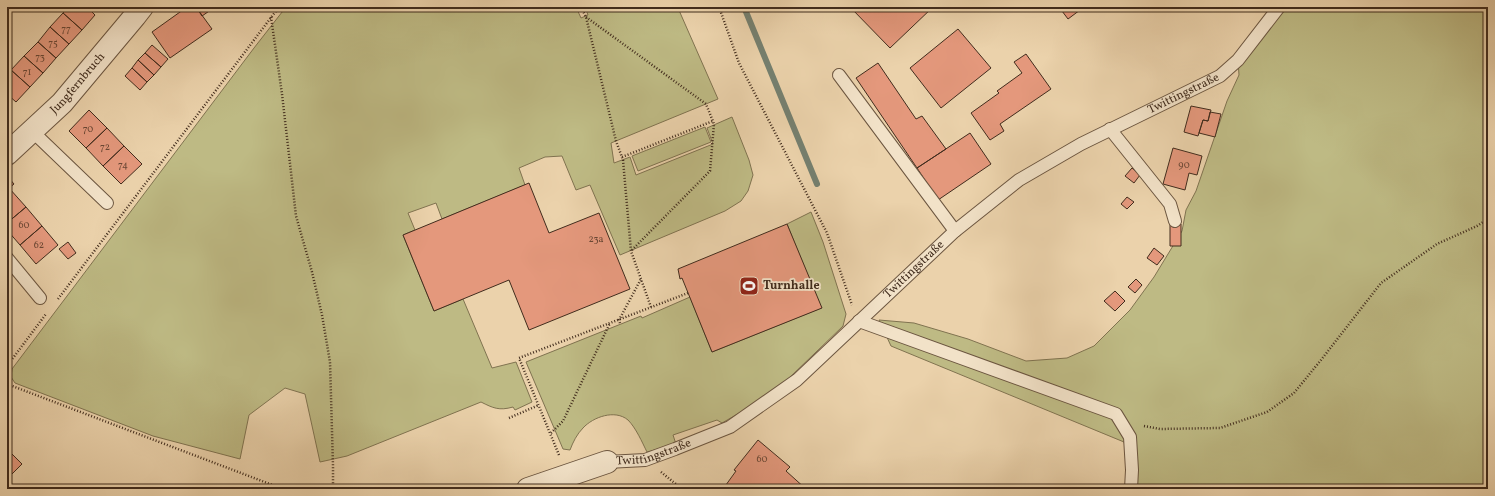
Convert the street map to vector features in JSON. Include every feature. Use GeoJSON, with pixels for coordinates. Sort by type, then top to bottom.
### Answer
{"type":"FeatureCollection","features":[{"type":"Feature","properties":{"kind":"street","name":"Jungfernbruch"},"geometry":{"type":"LineString","coordinates":[[7,154],[62,103],[142,7]]}},
{"type":"Feature","properties":{"kind":"street","name":"Twittingstraße"},"geometry":{"type":"LineString","coordinates":[[528,489],[607,462]]}},
{"type":"Feature","properties":{"kind":"lane","name":"Twittingstraße"},"geometry":{"type":"LineString","coordinates":[[607,462],[645,460],[730,427],[797,380],[955,231],[1019,180],[1081,144],[1220,76],[1238,60],[1279,7]]}},
{"type":"Feature","properties":{"kind":"lane"},"geometry":{"type":"LineString","coordinates":[[840,74],[955,231]]}},
{"type":"Feature","properties":{"kind":"lane"},"geometry":{"type":"LineString","coordinates":[[1110,129],[1170,204],[1175,221]]}},
{"type":"Feature","properties":{"kind":"lane"},"geometry":{"type":"LineString","coordinates":[[32,131],[107,203]]}},
{"type":"Feature","properties":{"kind":"lane"},"geometry":{"type":"LineString","coordinates":[[7,258],[40,298]]}},
{"type":"Feature","properties":{"kind":"lane"},"geometry":{"type":"LineString","coordinates":[[859,321],[1116,414],[1130,437],[1132,470],[1131,489]]}},
{"type":"Feature","properties":{"kind":"path"},"geometry":{"type":"LineString","coordinates":[[54,303],[279,7]]}},
{"type":"Feature","properties":{"kind":"path"},"geometry":{"type":"LineString","coordinates":[[581,7],[586,17],[616,141],[622,157],[631,251],[651,307]]}},
{"type":"Feature","properties":{"kind":"path"},"geometry":{"type":"LineString","coordinates":[[719,7],[739,63],[827,233],[848,296],[859,321]]}},
{"type":"Feature","properties":{"kind":"path"},"geometry":{"type":"LineString","coordinates":[[271,17],[282,94],[296,216],[312,272],[322,315],[330,362],[333,489]]}},
{"type":"Feature","properties":{"kind":"path"},"geometry":{"type":"LineString","coordinates":[[586,17],[706,104],[714,124],[710,170],[631,251]]}},
{"type":"Feature","properties":{"kind":"path"},"geometry":{"type":"LineString","coordinates":[[622,157],[713,121]]}},
{"type":"Feature","properties":{"kind":"path"},"geometry":{"type":"LineString","coordinates":[[1116,414],[1133,423],[1160,429],[1185,430],[1220,428],[1267,412],[1294,393],[1322,360],[1381,283],[1436,244],[1477,226],[1488,219]]}},
{"type":"Feature","properties":{"kind":"path"},"geometry":{"type":"LineString","coordinates":[[620,321],[641,279]]}},
{"type":"Feature","properties":{"kind":"path"},"geometry":{"type":"LineString","coordinates":[[568,475],[519,358],[610,323],[620,321],[688,293]]}},
{"type":"Feature","properties":{"kind":"path"},"geometry":{"type":"LineString","coordinates":[[7,366],[49,310]]}},
{"type":"Feature","properties":{"kind":"path"},"geometry":{"type":"LineString","coordinates":[[551,433],[563,421],[610,323]]}},
{"type":"Feature","properties":{"kind":"path"},"geometry":{"type":"LineString","coordinates":[[7,384],[284,489]]}},
{"type":"Feature","properties":{"kind":"path"},"geometry":{"type":"LineString","coordinates":[[510,418],[539,405]]}},
{"type":"Feature","properties":{"kind":"path"},"geometry":{"type":"LineString","coordinates":[[645,460],[682,489]]}},
{"type":"Feature","properties":{"kind":"shaded area"},"geometry":{"type":"Polygon","coordinates":[[[286,7],[576,7],[581,18],[588,15],[585,7],[678,8],[718,99],[611,143],[614,163],[630,157],[636,175],[713,144],[707,128],[732,117],[749,160],[753,175],[748,191],[741,201],[725,211],[620,255],[590,185],[576,190],[562,156],[545,157],[519,168],[525,185],[442,219],[436,203],[408,213],[415,230],[403,235],[434,311],[463,299],[492,368],[516,362],[532,402],[515,410],[513,407],[504,409],[496,408],[481,402],[347,456],[320,462],[305,394],[285,388],[249,415],[240,459],[153,436],[15,383],[11,377],[12,369],[286,7]]]}},
{"type":"Feature","properties":{"kind":"shaded area"},"geometry":{"type":"Polygon","coordinates":[[[1279,7],[1488,7],[1488,489],[1137,489],[1124,442],[891,346],[879,320],[914,323],[968,339],[1026,361],[1067,358],[1094,346],[1130,310],[1154,277],[1182,231],[1186,210],[1196,191],[1227,101],[1239,75],[1238,60],[1279,7]]]}},
{"type":"Feature","properties":{"kind":"shaded area"},"geometry":{"type":"Polygon","coordinates":[[[705,127],[711,142],[638,171],[632,156],[705,127]]]}},
{"type":"Feature","properties":{"kind":"shaded area"},"geometry":{"type":"Polygon","coordinates":[[[811,212],[823,242],[846,314],[843,326],[787,380],[767,397],[722,423],[717,420],[673,435],[676,444],[647,452],[631,423],[623,417],[611,415],[598,418],[587,424],[577,435],[570,450],[563,449],[526,362],[641,316],[642,318],[690,297],[712,352],[821,308],[787,224],[811,212]]]}},
{"type":"Feature","properties":{"kind":"building"},"geometry":{"type":"Polygon","coordinates":[[[68,7],[87,7],[95,15],[82,30],[63,13],[68,7]]]}},
{"type":"Feature","properties":{"kind":"building"},"geometry":{"type":"Polygon","coordinates":[[[187,7],[196,7],[212,29],[170,58],[152,32],[187,7]]]}},
{"type":"Feature","properties":{"kind":"building"},"geometry":{"type":"Polygon","coordinates":[[[196,7],[215,7],[202,16],[196,7]]]}},
{"type":"Feature","properties":{"kind":"building"},"geometry":{"type":"Polygon","coordinates":[[[850,7],[933,7],[890,48],[850,7]]]}},
{"type":"Feature","properties":{"kind":"building"},"geometry":{"type":"Polygon","coordinates":[[[1059,7],[1084,7],[1068,19],[1059,7]]]}},
{"type":"Feature","properties":{"kind":"building"},"geometry":{"type":"Polygon","coordinates":[[[63,13],[82,30],[69,44],[50,27],[63,13]]]}},
{"type":"Feature","properties":{"kind":"building"},"geometry":{"type":"Polygon","coordinates":[[[50,27],[69,44],[56,58],[38,42],[50,27]]]}},
{"type":"Feature","properties":{"kind":"building"},"geometry":{"type":"Polygon","coordinates":[[[958,29],[991,68],[941,108],[910,68],[958,29]]]}},
{"type":"Feature","properties":{"kind":"building"},"geometry":{"type":"Polygon","coordinates":[[[38,42],[56,58],[43,73],[24,56],[38,42]]]}},
{"type":"Feature","properties":{"kind":"building"},"geometry":{"type":"Polygon","coordinates":[[[152,45],[168,59],[161,67],[145,53],[152,45]]]}},
{"type":"Feature","properties":{"kind":"building"},"geometry":{"type":"Polygon","coordinates":[[[145,53],[161,67],[154,75],[138,60],[145,53]]]}},
{"type":"Feature","properties":{"kind":"building"},"geometry":{"type":"Polygon","coordinates":[[[1026,54],[1051,89],[1000,124],[1004,131],[990,140],[971,113],[999,93],[997,91],[1022,73],[1014,62],[1026,54]]]}},
{"type":"Feature","properties":{"kind":"building"},"geometry":{"type":"Polygon","coordinates":[[[24,56],[43,73],[30,87],[11,70],[24,56]]]}},
{"type":"Feature","properties":{"kind":"building"},"geometry":{"type":"Polygon","coordinates":[[[138,60],[154,75],[147,82],[132,68],[138,60]]]}},
{"type":"Feature","properties":{"kind":"building"},"geometry":{"type":"Polygon","coordinates":[[[878,63],[916,119],[922,116],[946,149],[917,168],[856,78],[878,63]]]}},
{"type":"Feature","properties":{"kind":"building"},"geometry":{"type":"Polygon","coordinates":[[[132,68],[147,82],[140,90],[125,76],[132,68]]]}},
{"type":"Feature","properties":{"kind":"building"},"geometry":{"type":"Polygon","coordinates":[[[11,70],[30,87],[16,102],[7,94],[7,75],[11,70]]]}},
{"type":"Feature","properties":{"kind":"building"},"geometry":{"type":"Polygon","coordinates":[[[1191,106],[1211,110],[1208,121],[1203,120],[1198,136],[1184,132],[1191,106]]]}},
{"type":"Feature","properties":{"kind":"building"},"geometry":{"type":"Polygon","coordinates":[[[89,110],[107,128],[86,148],[69,131],[89,110]]]}},
{"type":"Feature","properties":{"kind":"building"},"geometry":{"type":"Polygon","coordinates":[[[1210,112],[1221,114],[1215,137],[1199,133],[1203,120],[1208,121],[1210,112]]]}},
{"type":"Feature","properties":{"kind":"building"},"geometry":{"type":"Polygon","coordinates":[[[107,128],[124,146],[103,166],[86,148],[107,128]]]}},
{"type":"Feature","properties":{"kind":"building"},"geometry":{"type":"Polygon","coordinates":[[[970,133],[991,164],[938,200],[917,168],[970,133]]]}},
{"type":"Feature","properties":{"kind":"building"},"geometry":{"type":"Polygon","coordinates":[[[124,146],[142,164],[121,184],[103,166],[124,146]]]}},
{"type":"Feature","properties":{"kind":"building"},"geometry":{"type":"Polygon","coordinates":[[[1173,148],[1202,156],[1197,175],[1189,173],[1185,190],[1163,184],[1173,148]]]}},
{"type":"Feature","properties":{"kind":"building"},"geometry":{"type":"Polygon","coordinates":[[[1132,168],[1140,175],[1134,183],[1125,176],[1132,168]]]}},
{"type":"Feature","properties":{"kind":"building"},"geometry":{"type":"Polygon","coordinates":[[[8,177],[14,184],[7,190],[7,178],[8,177]]]}},
{"type":"Feature","properties":{"kind":"building"},"geometry":{"type":"Polygon","coordinates":[[[529,183],[549,233],[599,213],[630,289],[529,330],[509,280],[434,311],[403,235],[529,183]]]}},
{"type":"Feature","properties":{"kind":"building"},"geometry":{"type":"Polygon","coordinates":[[[9,188],[26,207],[7,223],[7,190],[9,188]]]}},
{"type":"Feature","properties":{"kind":"building"},"geometry":{"type":"Polygon","coordinates":[[[1127,197],[1134,202],[1127,209],[1121,204],[1127,197]]]}},
{"type":"Feature","properties":{"kind":"building"},"geometry":{"type":"Polygon","coordinates":[[[26,207],[42,226],[20,245],[7,230],[7,223],[26,207]]]}},
{"type":"Feature","properties":{"kind":"building","name":"Turnhalle"},"geometry":{"type":"Polygon","coordinates":[[[787,224],[822,308],[712,352],[682,278],[680,279],[678,269],[787,224]]]}},
{"type":"Feature","properties":{"kind":"building"},"geometry":{"type":"Polygon","coordinates":[[[1170,224],[1181,224],[1181,246],[1170,246],[1170,224]]]}},
{"type":"Feature","properties":{"kind":"building"},"geometry":{"type":"Polygon","coordinates":[[[42,226],[58,245],[36,264],[20,245],[42,226]]]}},
{"type":"Feature","properties":{"kind":"building"},"geometry":{"type":"Polygon","coordinates":[[[68,242],[76,253],[68,259],[59,249],[68,242]]]}},
{"type":"Feature","properties":{"kind":"building"},"geometry":{"type":"Polygon","coordinates":[[[1154,248],[1164,256],[1157,265],[1147,258],[1154,248]]]}},
{"type":"Feature","properties":{"kind":"building"},"geometry":{"type":"Polygon","coordinates":[[[1136,279],[1142,285],[1135,293],[1128,287],[1136,279]]]}},
{"type":"Feature","properties":{"kind":"building"},"geometry":{"type":"Polygon","coordinates":[[[1115,291],[1125,301],[1115,311],[1104,301],[1115,291]]]}},
{"type":"Feature","properties":{"kind":"building"},"geometry":{"type":"Polygon","coordinates":[[[758,440],[790,467],[786,471],[806,489],[723,489],[736,471],[734,470],[758,440]]]}},
{"type":"Feature","properties":{"kind":"building"},"geometry":{"type":"Polygon","coordinates":[[[7,449],[22,464],[9,477],[7,474],[7,449]]]}},
{"type":"Feature","properties":{"kind":"waterway"},"geometry":{"type":"LineString","coordinates":[[744,7],[817,184]]}},
{"type":"Feature","properties":{"kind":"place","name":"Turnhalle"},"geometry":{"type":"Point","coordinates":[749,286]}}]}
